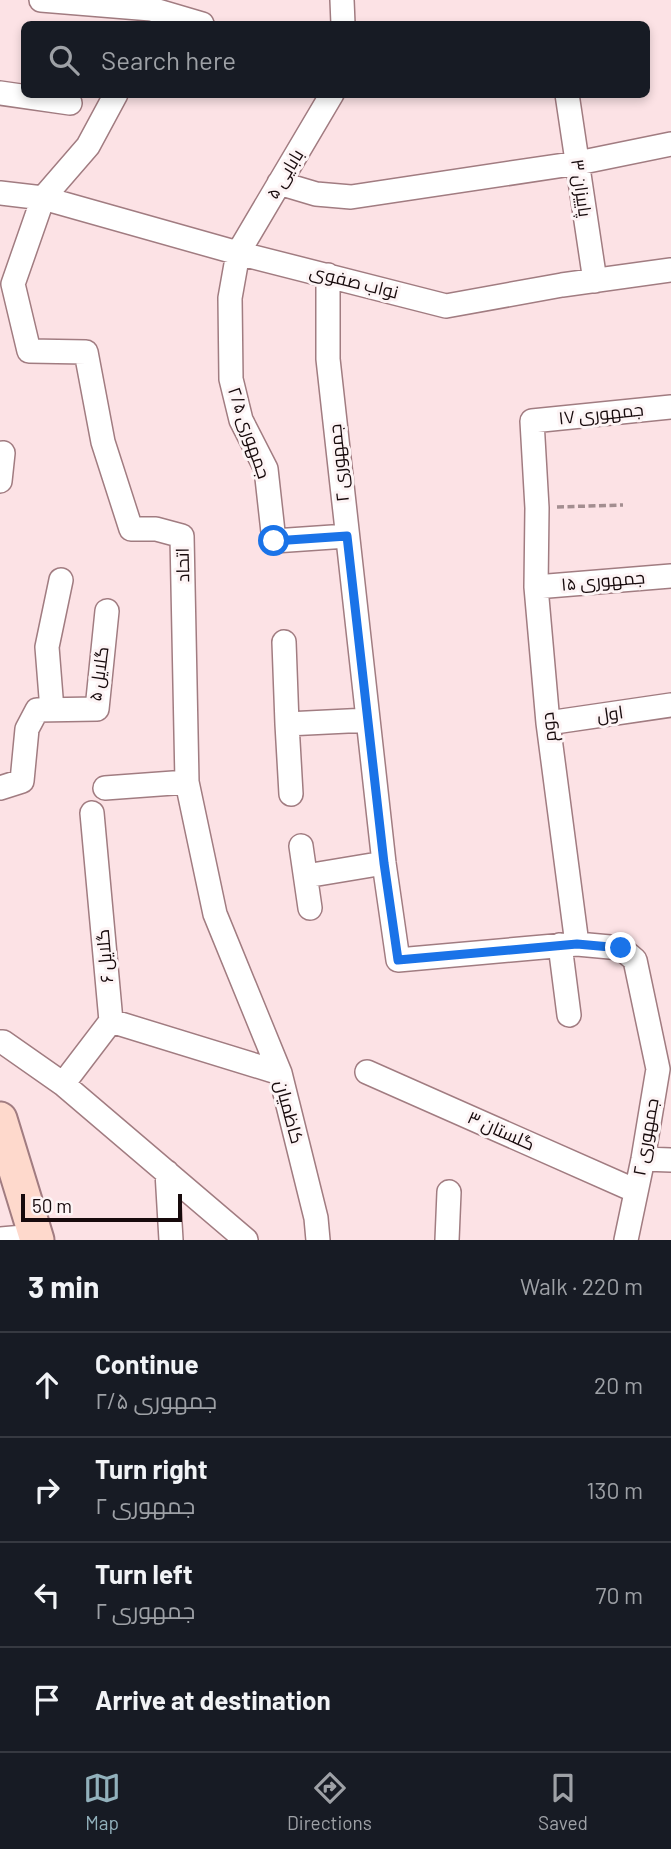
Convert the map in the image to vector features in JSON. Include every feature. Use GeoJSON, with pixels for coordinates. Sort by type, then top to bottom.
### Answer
{"type":"FeatureCollection","features":[{"type":"Feature","properties":{"kind":"main road"},"geometry":{"type":"LineString","coordinates":[[0,1119],[36,1238]]}},
{"type":"Feature","properties":{"kind":"street"},"geometry":{"type":"LineString","coordinates":[[41,0],[150,11],[190,21]]}},
{"type":"Feature","properties":{"kind":"street"},"geometry":{"type":"LineString","coordinates":[[342,0],[343,21]]}},
{"type":"Feature","properties":{"kind":"street"},"geometry":{"type":"LineString","coordinates":[[0,93],[21,96]]}},
{"type":"Feature","properties":{"kind":"street"},"geometry":{"type":"LineString","coordinates":[[35,98],[70,103]]}},
{"type":"Feature","properties":{"kind":"street","name":"اتحاد"},"geometry":{"type":"LineString","coordinates":[[114,98],[88,146],[43,198],[13,284],[29,351],[86,352],[103,442],[131,529],[156,529],[182,536],[187,782],[215,914],[280,1073]]}},
{"type":"Feature","properties":{"kind":"street","name":"بابایی ۵"},"geometry":{"type":"LineString","coordinates":[[238,253],[329,98]]}},
{"type":"Feature","properties":{"kind":"street","name":"پاییزان ۳"},"geometry":{"type":"LineString","coordinates":[[568,98],[595,281]]}},
{"type":"Feature","properties":{"kind":"street"},"geometry":{"type":"LineString","coordinates":[[279,183],[316,194],[351,197],[578,163],[671,144]]}},
{"type":"Feature","properties":{"kind":"street","name":"نواب صفوی"},"geometry":{"type":"LineString","coordinates":[[0,193],[43,198],[238,253],[446,306],[671,270]]}},
{"type":"Feature","properties":{"kind":"street","name":"جمهوری ۲/۵"},"geometry":{"type":"LineString","coordinates":[[238,253],[230,298],[231,379],[241,420],[266,469],[274,541],[347,536]]}},
{"type":"Feature","properties":{"kind":"street","name":"جمهوری ۲"},"geometry":{"type":"LineString","coordinates":[[328,275],[328,359],[384,863],[398,960],[568,944],[621,948],[635,960],[664,1069],[626,1240]]}},
{"type":"Feature","properties":{"kind":"street","name":"جمهوری ۱۷"},"geometry":{"type":"LineString","coordinates":[[532,421],[671,407]]}},
{"type":"Feature","properties":{"kind":"street","name":"دوم"},"geometry":{"type":"LineString","coordinates":[[532,421],[537,508],[536,587],[568,944],[569,1015]]}},
{"type":"Feature","properties":{"kind":"street"},"geometry":{"type":"LineString","coordinates":[[0,481],[3,453]]}},
{"type":"Feature","properties":{"kind":"street","name":"جمهوری ۱۵"},"geometry":{"type":"LineString","coordinates":[[536,587],[671,576]]}},
{"type":"Feature","properties":{"kind":"street"},"geometry":{"type":"LineString","coordinates":[[0,788],[22,781],[27,729],[37,710],[52,710],[47,647],[61,580]]}},
{"type":"Feature","properties":{"kind":"street","name":"گلایل ۵"},"geometry":{"type":"LineString","coordinates":[[52,710],[97,709],[107,611]]}},
{"type":"Feature","properties":{"kind":"street"},"geometry":{"type":"LineString","coordinates":[[284,642],[291,794]]}},
{"type":"Feature","properties":{"kind":"street","name":"اول"},"geometry":{"type":"LineString","coordinates":[[548,723],[671,705]]}},
{"type":"Feature","properties":{"kind":"street"},"geometry":{"type":"LineString","coordinates":[[288,724],[368,720]]}},
{"type":"Feature","properties":{"kind":"street"},"geometry":{"type":"LineString","coordinates":[[105,788],[187,782]]}},
{"type":"Feature","properties":{"kind":"street","name":"گلایل ۶"},"geometry":{"type":"LineString","coordinates":[[92,813],[111,1020]]}},
{"type":"Feature","properties":{"kind":"street"},"geometry":{"type":"LineString","coordinates":[[302,846],[310,908]]}},
{"type":"Feature","properties":{"kind":"street"},"geometry":{"type":"LineString","coordinates":[[306,876],[384,863]]}},
{"type":"Feature","properties":{"kind":"street"},"geometry":{"type":"LineString","coordinates":[[63,1084],[111,1020]]}},
{"type":"Feature","properties":{"kind":"street","name":"کاظمیان"},"geometry":{"type":"LineString","coordinates":[[111,1020],[280,1073],[316,1218],[318,1240]]}},
{"type":"Feature","properties":{"kind":"street"},"geometry":{"type":"LineString","coordinates":[[0,1042],[63,1084],[246,1240]]}},
{"type":"Feature","properties":{"kind":"street","name":"گلستان ۳"},"geometry":{"type":"LineString","coordinates":[[367,1072],[636,1191]]}},
{"type":"Feature","properties":{"kind":"street"},"geometry":{"type":"LineString","coordinates":[[643,1159],[671,1160]]}},
{"type":"Feature","properties":{"kind":"street"},"geometry":{"type":"LineString","coordinates":[[167,1172],[171,1240]]}},
{"type":"Feature","properties":{"kind":"street"},"geometry":{"type":"LineString","coordinates":[[447,1240],[449,1192]]}},
{"type":"Feature","properties":{"kind":"street"},"geometry":{"type":"LineString","coordinates":[[0,1239],[36,1238]]}},
{"type":"Feature","properties":{"kind":"path"},"geometry":{"type":"LineString","coordinates":[[537,508],[623,505]]}},
{"type":"Feature","properties":{"kind":"route"},"geometry":{"type":"LineString","coordinates":[[274,541],[347,536],[384,863],[398,960],[577,944],[621,948]]}}]}
